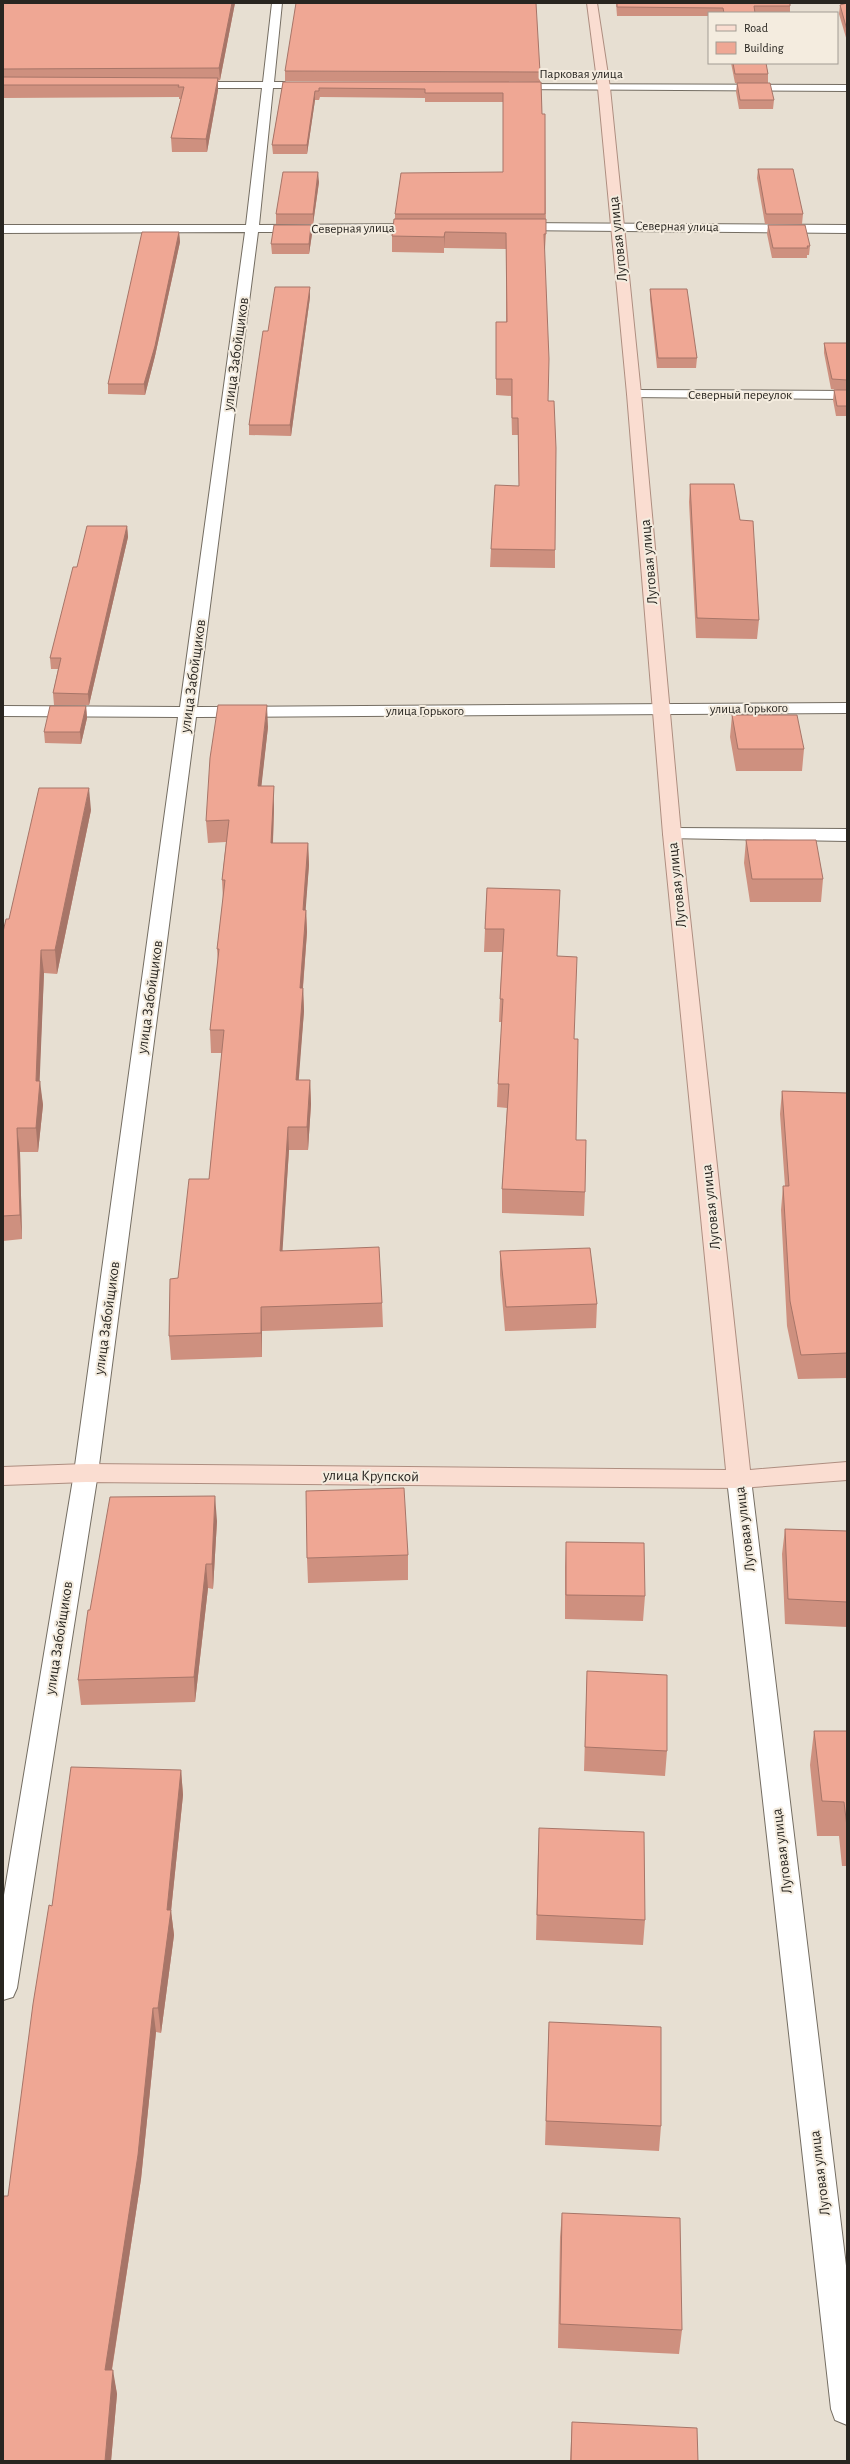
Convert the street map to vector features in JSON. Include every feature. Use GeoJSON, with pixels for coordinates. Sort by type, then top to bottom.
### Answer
{"type":"FeatureCollection","features":[{"type":"Feature","properties":{"kind":"main road","name":"Луговая улица"},"geometry":{"type":"LineString","coordinates":[[592,3],[604,88],[616,226],[634,394],[672,834],[739,1479]]}},
{"type":"Feature","properties":{"kind":"main road","name":"улица Крупской"},"geometry":{"type":"LineString","coordinates":[[3,1476],[86,1473],[739,1479],[847,1471]]}},
{"type":"Feature","properties":{"kind":"street","name":"улица Забойщиков"},"geometry":{"type":"LineString","coordinates":[[3,1988],[86,1473],[189,712],[252,230],[278,3]]}},
{"type":"Feature","properties":{"kind":"street"},"geometry":{"type":"LineString","coordinates":[[175,85],[293,85]]}},
{"type":"Feature","properties":{"kind":"street","name":"Парковая улица"},"geometry":{"type":"LineString","coordinates":[[500,87],[847,88]]}},
{"type":"Feature","properties":{"kind":"street","name":"Северная улица"},"geometry":{"type":"LineString","coordinates":[[505,227],[616,226],[847,229]]}},
{"type":"Feature","properties":{"kind":"street","name":"Северная улица"},"geometry":{"type":"LineString","coordinates":[[3,229],[252,230],[434,228]]}},
{"type":"Feature","properties":{"kind":"street","name":"Северный переулок"},"geometry":{"type":"LineString","coordinates":[[634,394],[847,395]]}},
{"type":"Feature","properties":{"kind":"street","name":"улица Горького"},"geometry":{"type":"LineString","coordinates":[[3,711],[189,712],[847,708]]}},
{"type":"Feature","properties":{"kind":"street"},"geometry":{"type":"LineString","coordinates":[[672,834],[847,835]]}},
{"type":"Feature","properties":{"kind":"street","name":"Луговая улица"},"geometry":{"type":"LineString","coordinates":[[739,1479],[847,2409]]}},
{"type":"Feature","properties":{"kind":"building"},"geometry":{"type":"Polygon","coordinates":[[[3,3],[232,3],[219,68],[3,69],[3,3]]]}},
{"type":"Feature","properties":{"kind":"building"},"geometry":{"type":"Polygon","coordinates":[[[296,3],[536,3],[540,72],[285,71],[296,3]]]}},
{"type":"Feature","properties":{"kind":"building"},"geometry":{"type":"Polygon","coordinates":[[[617,3],[790,3],[790,6],[754,6],[755,12],[724,12],[723,8],[617,7],[617,3]]]}},
{"type":"Feature","properties":{"kind":"building"},"geometry":{"type":"Polygon","coordinates":[[[847,3],[847,30],[840,5],[847,3]]]}},
{"type":"Feature","properties":{"kind":"building"},"geometry":{"type":"Polygon","coordinates":[[[733,64],[766,64],[768,74],[735,74],[733,64]]]}},
{"type":"Feature","properties":{"kind":"building"},"geometry":{"type":"Polygon","coordinates":[[[3,77],[218,78],[206,139],[171,138],[184,87],[178,87],[179,85],[3,85],[3,77]]]}},
{"type":"Feature","properties":{"kind":"building"},"geometry":{"type":"Polygon","coordinates":[[[283,82],[541,82],[542,114],[545,114],[545,214],[395,214],[401,173],[503,172],[503,93],[425,93],[425,89],[319,88],[319,91],[315,91],[307,145],[272,145],[283,82]]]}},
{"type":"Feature","properties":{"kind":"building"},"geometry":{"type":"Polygon","coordinates":[[[737,83],[770,83],[774,100],[740,100],[737,83]]]}},
{"type":"Feature","properties":{"kind":"building"},"geometry":{"type":"Polygon","coordinates":[[[758,169],[793,169],[803,214],[766,214],[758,169]]]}},
{"type":"Feature","properties":{"kind":"building"},"geometry":{"type":"Polygon","coordinates":[[[283,172],[318,172],[313,214],[276,214],[283,172]]]}},
{"type":"Feature","properties":{"kind":"building"},"geometry":{"type":"Polygon","coordinates":[[[394,219],[546,219],[546,234],[544,234],[549,359],[548,401],[554,401],[556,448],[555,550],[491,549],[495,485],[519,486],[518,418],[512,418],[512,379],[496,379],[496,322],[507,322],[506,233],[445,232],[444,237],[392,236],[394,219]]]}},
{"type":"Feature","properties":{"kind":"building"},"geometry":{"type":"Polygon","coordinates":[[[274,225],[311,225],[309,244],[271,244],[274,225]]]}},
{"type":"Feature","properties":{"kind":"building"},"geometry":{"type":"Polygon","coordinates":[[[768,225],[805,225],[810,246],[807,246],[808,248],[773,248],[768,225]]]}},
{"type":"Feature","properties":{"kind":"building"},"geometry":{"type":"Polygon","coordinates":[[[142,232],[179,232],[155,346],[144,384],[108,384],[142,232]]]}},
{"type":"Feature","properties":{"kind":"building"},"geometry":{"type":"Polygon","coordinates":[[[275,287],[310,287],[290,425],[249,425],[263,331],[268,331],[275,287]]]}},
{"type":"Feature","properties":{"kind":"building"},"geometry":{"type":"Polygon","coordinates":[[[650,289],[687,289],[697,358],[658,358],[650,289]]]}},
{"type":"Feature","properties":{"kind":"building"},"geometry":{"type":"Polygon","coordinates":[[[824,343],[847,343],[847,380],[832,379],[824,343]]]}},
{"type":"Feature","properties":{"kind":"building"},"geometry":{"type":"Polygon","coordinates":[[[834,390],[847,390],[847,406],[837,406],[834,390]]]}},
{"type":"Feature","properties":{"kind":"building"},"geometry":{"type":"Polygon","coordinates":[[[690,484],[734,484],[740,520],[753,521],[759,620],[697,618],[690,484]]]}},
{"type":"Feature","properties":{"kind":"building"},"geometry":{"type":"Polygon","coordinates":[[[87,526],[127,526],[88,694],[53,693],[61,658],[50,658],[73,567],[77,567],[87,526]]]}},
{"type":"Feature","properties":{"kind":"building"},"geometry":{"type":"Polygon","coordinates":[[[218,705],[267,705],[258,786],[274,786],[271,843],[308,843],[303,910],[306,910],[300,988],[303,988],[296,1080],[310,1080],[307,1127],[288,1127],[280,1251],[379,1247],[382,1303],[261,1307],[261,1333],[169,1336],[170,1279],[178,1278],[189,1179],[209,1179],[224,1030],[210,1030],[219,949],[217,949],[225,880],[222,880],[229,820],[206,821],[210,758],[218,705]]]}},
{"type":"Feature","properties":{"kind":"building"},"geometry":{"type":"Polygon","coordinates":[[[50,706],[86,706],[80,732],[44,732],[50,706]]]}},
{"type":"Feature","properties":{"kind":"building"},"geometry":{"type":"Polygon","coordinates":[[[732,715],[797,715],[804,749],[738,749],[732,715]]]}},
{"type":"Feature","properties":{"kind":"building"},"geometry":{"type":"Polygon","coordinates":[[[39,788],[89,788],[55,950],[41,950],[36,1081],[40,1081],[36,1128],[17,1128],[20,1215],[3,1216],[3,932],[6,919],[9,919],[39,788]]]}},
{"type":"Feature","properties":{"kind":"building"},"geometry":{"type":"Polygon","coordinates":[[[746,840],[816,840],[823,879],[752,879],[746,840]]]}},
{"type":"Feature","properties":{"kind":"building"},"geometry":{"type":"Polygon","coordinates":[[[487,888],[560,890],[557,956],[577,957],[574,1039],[578,1039],[576,1140],[586,1140],[585,1192],[502,1189],[509,1084],[498,1084],[503,999],[500,999],[504,929],[485,929],[487,888]]]}},
{"type":"Feature","properties":{"kind":"building"},"geometry":{"type":"Polygon","coordinates":[[[782,1091],[847,1093],[847,1353],[801,1355],[790,1301],[783,1186],[789,1186],[782,1091]]]}},
{"type":"Feature","properties":{"kind":"building"},"geometry":{"type":"Polygon","coordinates":[[[590,1248],[597,1304],[506,1307],[500,1251],[590,1248]]]}},
{"type":"Feature","properties":{"kind":"building"},"geometry":{"type":"Polygon","coordinates":[[[404,1488],[408,1555],[307,1558],[306,1491],[404,1488]]]}},
{"type":"Feature","properties":{"kind":"building"},"geometry":{"type":"Polygon","coordinates":[[[215,1496],[212,1564],[206,1564],[194,1677],[78,1680],[88,1610],[90,1610],[110,1497],[215,1496]]]}},
{"type":"Feature","properties":{"kind":"building"},"geometry":{"type":"Polygon","coordinates":[[[785,1529],[847,1531],[847,1602],[788,1599],[785,1529]]]}},
{"type":"Feature","properties":{"kind":"building"},"geometry":{"type":"Polygon","coordinates":[[[566,1542],[644,1543],[645,1596],[566,1595],[566,1542]]]}},
{"type":"Feature","properties":{"kind":"building"},"geometry":{"type":"Polygon","coordinates":[[[587,1671],[667,1675],[667,1751],[585,1747],[587,1671]]]}},
{"type":"Feature","properties":{"kind":"building"},"geometry":{"type":"Polygon","coordinates":[[[814,1731],[847,1731],[847,1827],[844,1802],[822,1801],[814,1731]]]}},
{"type":"Feature","properties":{"kind":"building"},"geometry":{"type":"Polygon","coordinates":[[[71,1767],[181,1770],[167,1910],[171,1910],[158,2008],[153,2008],[138,2155],[105,2370],[113,2370],[105,2461],[3,2461],[3,2202],[4,2196],[8,2196],[33,2004],[49,1905],[52,1906],[71,1767]]]}},
{"type":"Feature","properties":{"kind":"building"},"geometry":{"type":"Polygon","coordinates":[[[539,1828],[644,1832],[645,1920],[537,1915],[539,1828]]]}},
{"type":"Feature","properties":{"kind":"building"},"geometry":{"type":"Polygon","coordinates":[[[549,2022],[661,2027],[661,2126],[546,2121],[549,2022]]]}},
{"type":"Feature","properties":{"kind":"building"},"geometry":{"type":"Polygon","coordinates":[[[562,2213],[680,2218],[682,2330],[560,2324],[562,2213]]]}},
{"type":"Feature","properties":{"kind":"building"},"geometry":{"type":"Polygon","coordinates":[[[572,2422],[697,2428],[698,2461],[571,2461],[572,2422]]]}}]}
